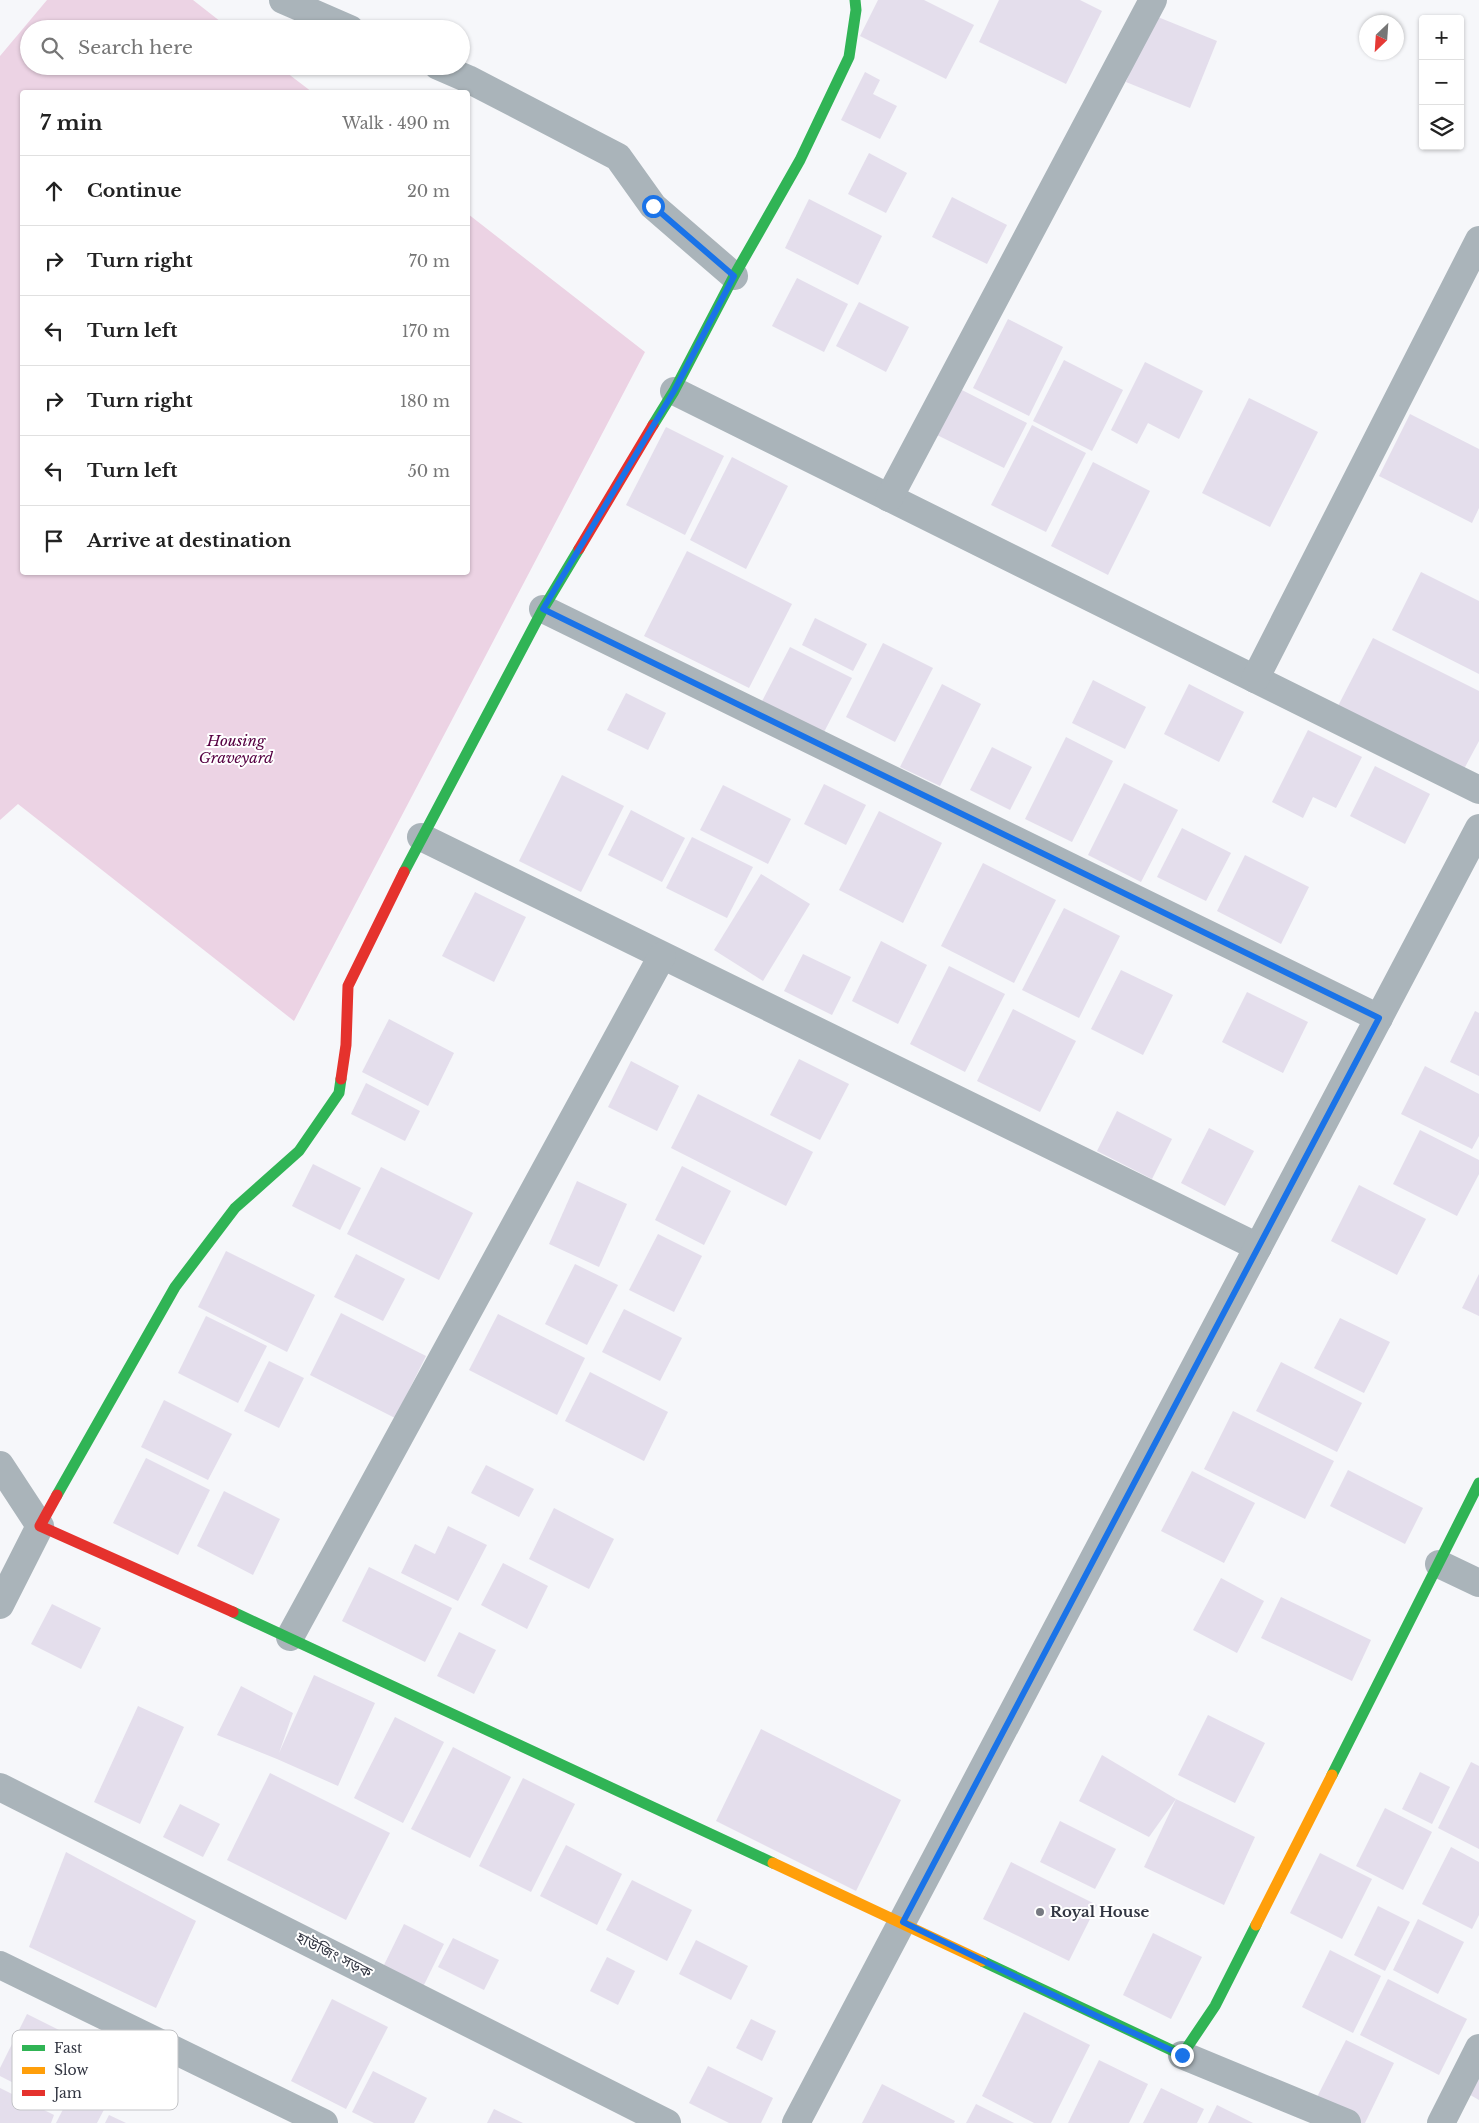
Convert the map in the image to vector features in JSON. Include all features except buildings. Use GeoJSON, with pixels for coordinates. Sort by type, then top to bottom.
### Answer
{"type":"FeatureCollection","features":[{"type":"Feature","properties":{"kind":"street"},"geometry":{"type":"LineString","coordinates":[[282,0],[329,20]]}},
{"type":"Feature","properties":{"kind":"street"},"geometry":{"type":"LineString","coordinates":[[0,1606],[40,1526],[175,1287],[235,1208],[299,1151],[339,1092],[346,1045],[348,986],[421,837],[543,609],[674,391],[734,276],[800,160],[849,57],[856,10],[855,0]]}},
{"type":"Feature","properties":{"kind":"street"},"geometry":{"type":"LineString","coordinates":[[889,498],[1153,0]]}},
{"type":"Feature","properties":{"kind":"street"},"geometry":{"type":"LineString","coordinates":[[459,75],[618,157],[653,206],[734,276]]}},
{"type":"Feature","properties":{"kind":"street"},"geometry":{"type":"LineString","coordinates":[[1255,679],[1479,240]]}},
{"type":"Feature","properties":{"kind":"street"},"geometry":{"type":"LineString","coordinates":[[674,391],[1479,790]]}},
{"type":"Feature","properties":{"kind":"street"},"geometry":{"type":"LineString","coordinates":[[543,609],[1379,1018]]}},
{"type":"Feature","properties":{"kind":"street"},"geometry":{"type":"LineString","coordinates":[[796,2123],[1479,828]]}},
{"type":"Feature","properties":{"kind":"street"},"geometry":{"type":"LineString","coordinates":[[421,837],[1258,1247]]}},
{"type":"Feature","properties":{"kind":"street"},"geometry":{"type":"LineString","coordinates":[[290,1637],[662,956]]}},
{"type":"Feature","properties":{"kind":"street"},"geometry":{"type":"LineString","coordinates":[[0,1465],[40,1526],[290,1637],[903,1922],[1103,2019],[1182,2055],[1347,2123]]}},
{"type":"Feature","properties":{"kind":"street"},"geometry":{"type":"LineString","coordinates":[[1182,2055],[1215,2006],[1479,1483]]}},
{"type":"Feature","properties":{"kind":"street"},"geometry":{"type":"LineString","coordinates":[[1439,1564],[1479,1584]]}},
{"type":"Feature","properties":{"kind":"street","name":"হাউজিং সড়ক"},"geometry":{"type":"LineString","coordinates":[[0,1787],[667,2123]]}},
{"type":"Feature","properties":{"kind":"street"},"geometry":{"type":"LineString","coordinates":[[0,1965],[133,2030]]}},
{"type":"Feature","properties":{"kind":"street"},"geometry":{"type":"LineString","coordinates":[[1440,2123],[1479,2048]]}},
{"type":"Feature","properties":{"kind":"street"},"geometry":{"type":"LineString","coordinates":[[178,2052],[324,2123]]}},
{"type":"Feature","properties":{"kind":"green space","name":"Housing Graveyard"},"geometry":{"type":"Polygon","coordinates":[[[47,0],[193,0],[219,20],[30,20],[47,0]]]}},
{"type":"Feature","properties":{"kind":"green space","name":"Housing Graveyard"},"geometry":{"type":"Polygon","coordinates":[[[20,32],[20,75],[290,75],[309,90],[20,90],[20,575],[470,575],[470,216],[645,352],[294,1021],[18,804],[0,820],[0,56],[20,32]]]}},
{"type":"Feature","properties":{"kind":"traffic: fast"},"geometry":{"type":"LineString","coordinates":[[653,425],[674,391],[734,276],[800,160],[849,57],[856,10],[855,0]]}},
{"type":"Feature","properties":{"kind":"traffic: fast"},"geometry":{"type":"LineString","coordinates":[[404,872],[543,609],[579,549]]}},
{"type":"Feature","properties":{"kind":"traffic: fast"},"geometry":{"type":"LineString","coordinates":[[57,1495],[175,1287],[235,1208],[299,1151],[339,1093],[341,1079]]}},
{"type":"Feature","properties":{"kind":"traffic: fast"},"geometry":{"type":"LineString","coordinates":[[1332,1775],[1479,1483]]}},
{"type":"Feature","properties":{"kind":"traffic: fast"},"geometry":{"type":"LineString","coordinates":[[233,1612],[773,1863]]}},
{"type":"Feature","properties":{"kind":"traffic: fast"},"geometry":{"type":"LineString","coordinates":[[982,1961],[1182,2055],[1215,2006],[1256,1925]]}},
{"type":"Feature","properties":{"kind":"traffic: slow"},"geometry":{"type":"LineString","coordinates":[[1256,1925],[1332,1775]]}},
{"type":"Feature","properties":{"kind":"traffic: slow"},"geometry":{"type":"LineString","coordinates":[[773,1863],[982,1961]]}},
{"type":"Feature","properties":{"kind":"traffic: jam"},"geometry":{"type":"LineString","coordinates":[[579,549],[653,425]]}},
{"type":"Feature","properties":{"kind":"traffic: jam"},"geometry":{"type":"LineString","coordinates":[[341,1079],[346,1045],[348,986],[404,872]]}},
{"type":"Feature","properties":{"kind":"traffic: jam"},"geometry":{"type":"LineString","coordinates":[[57,1495],[40,1526],[233,1612]]}},
{"type":"Feature","properties":{"kind":"place","name":"Royal House"},"geometry":{"type":"Point","coordinates":[1040,1912]}},
{"type":"Feature","properties":{"kind":"route"},"geometry":{"type":"LineString","coordinates":[[653,206],[734,276],[674,391],[543,609],[1379,1018],[903,1922],[1182,2055]]}}]}
